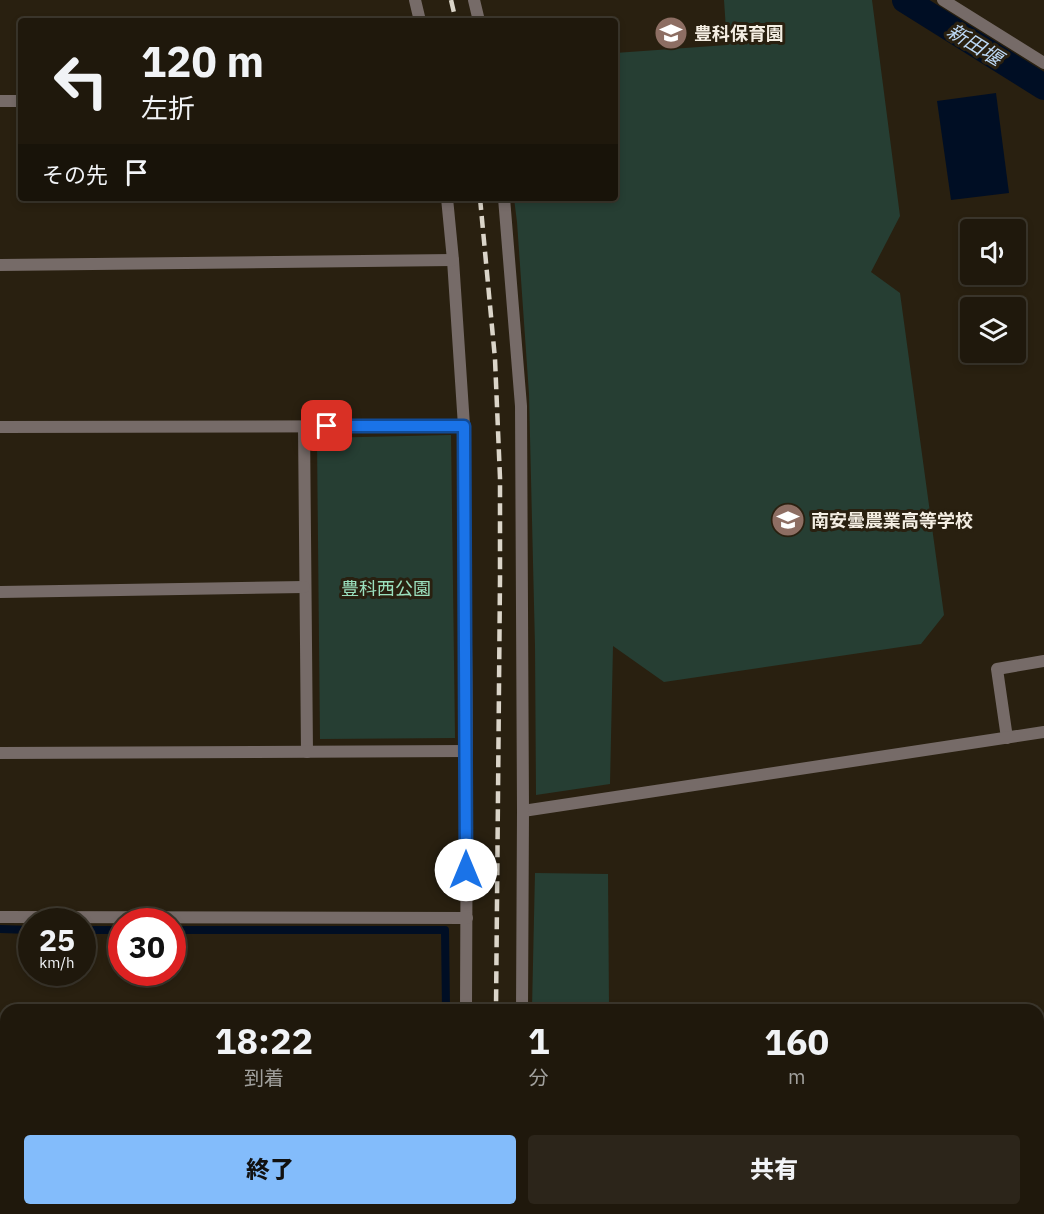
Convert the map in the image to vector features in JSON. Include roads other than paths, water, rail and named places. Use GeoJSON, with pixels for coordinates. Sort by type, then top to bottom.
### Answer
{"type":"FeatureCollection","features":[{"type":"Feature","properties":{"kind":"street"},"geometry":{"type":"LineString","coordinates":[[415,0],[419,18]]}},
{"type":"Feature","properties":{"kind":"street"},"geometry":{"type":"LineString","coordinates":[[474,0],[478,18]]}},
{"type":"Feature","properties":{"kind":"street"},"geometry":{"type":"LineString","coordinates":[[943,0],[1044,63]]}},
{"type":"Feature","properties":{"kind":"street"},"geometry":{"type":"LineString","coordinates":[[0,102],[18,101]]}},
{"type":"Feature","properties":{"kind":"street"},"geometry":{"type":"LineString","coordinates":[[447,201],[464,426],[466,1004]]}},
{"type":"Feature","properties":{"kind":"street"},"geometry":{"type":"LineString","coordinates":[[504,201],[521,406],[522,1004]]}},
{"type":"Feature","properties":{"kind":"street"},"geometry":{"type":"LineString","coordinates":[[0,265],[453,260]]}},
{"type":"Feature","properties":{"kind":"street"},"geometry":{"type":"LineString","coordinates":[[304,426],[307,752]]}},
{"type":"Feature","properties":{"kind":"street"},"geometry":{"type":"LineString","coordinates":[[0,427],[464,426]]}},
{"type":"Feature","properties":{"kind":"street"},"geometry":{"type":"LineString","coordinates":[[0,592],[304,587]]}},
{"type":"Feature","properties":{"kind":"street"},"geometry":{"type":"LineString","coordinates":[[1007,738],[997,669],[1044,661]]}},
{"type":"Feature","properties":{"kind":"street"},"geometry":{"type":"LineString","coordinates":[[523,811],[1044,732]]}},
{"type":"Feature","properties":{"kind":"street"},"geometry":{"type":"LineString","coordinates":[[0,753],[466,751]]}},
{"type":"Feature","properties":{"kind":"street"},"geometry":{"type":"LineString","coordinates":[[0,917],[466,918]]}},
{"type":"Feature","properties":{"kind":"water"},"geometry":{"type":"Polygon","coordinates":[[[996,93],[1009,193],[951,200],[937,101],[996,93]]]}},
{"type":"Feature","properties":{"kind":"waterway","name":"新田堰"},"geometry":{"type":"LineString","coordinates":[[905,0],[1044,87]]}},
{"type":"Feature","properties":{"kind":"waterway"},"geometry":{"type":"LineString","coordinates":[[0,929],[18,930]]}},
{"type":"Feature","properties":{"kind":"waterway"},"geometry":{"type":"LineString","coordinates":[[96,930],[108,930]]}},
{"type":"Feature","properties":{"kind":"waterway"},"geometry":{"type":"LineString","coordinates":[[186,930],[445,930],[446,1004]]}},
{"type":"Feature","properties":{"kind":"railway"},"geometry":{"type":"LineString","coordinates":[[451,0],[455,18]]}},
{"type":"Feature","properties":{"kind":"railway"},"geometry":{"type":"LineString","coordinates":[[480,201],[495,359],[500,478],[496,1004]]}},
{"type":"Feature","properties":{"kind":"place","name":"豊科保育園"},"geometry":{"type":"Point","coordinates":[671,33]}},
{"type":"Feature","properties":{"kind":"place","name":"南安曇農業高等学校"},"geometry":{"type":"Point","coordinates":[788,520]}},
{"type":"Feature","properties":{"kind":"park label","name":"豊科西公園"},"geometry":{"type":"Point","coordinates":[386,588]}}]}
